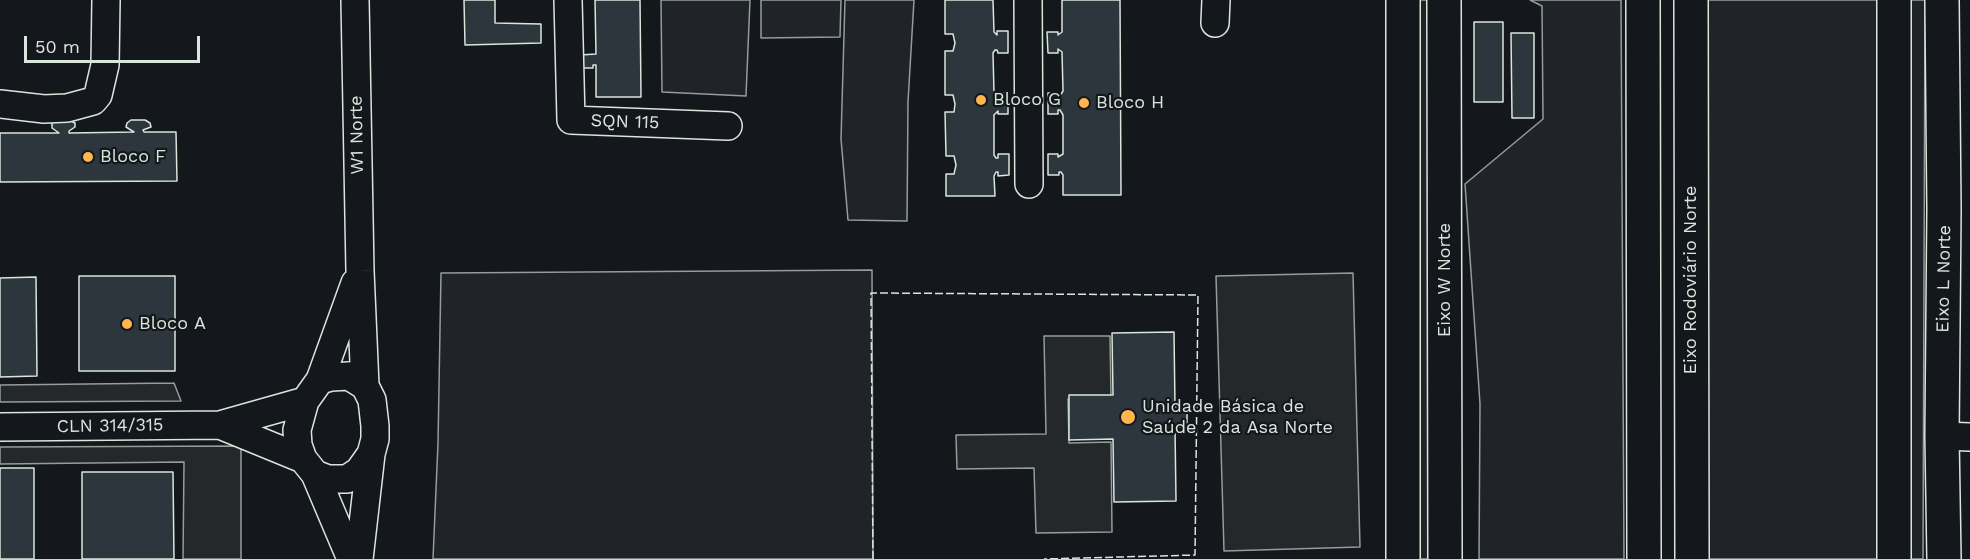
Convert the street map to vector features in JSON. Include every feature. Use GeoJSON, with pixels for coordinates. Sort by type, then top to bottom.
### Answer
{"type":"FeatureCollection","features":[{"type":"Feature","properties":{"kind":"main road"},"geometry":{"type":"LineString","coordinates":[[1403,0],[1403,559]]}},
{"type":"Feature","properties":{"kind":"main road","name":"Eixo W Norte"},"geometry":{"type":"LineString","coordinates":[[1444,0],[1445,559]]}},
{"type":"Feature","properties":{"kind":"main road"},"geometry":{"type":"LineString","coordinates":[[1643,0],[1644,559]]}},
{"type":"Feature","properties":{"kind":"main road","name":"Eixo Rodoviário Norte"},"geometry":{"type":"LineString","coordinates":[[1691,0],[1692,559]]}},
{"type":"Feature","properties":{"kind":"main road"},"geometry":{"type":"LineString","coordinates":[[1894,0],[1894,559]]}},
{"type":"Feature","properties":{"kind":"main road","name":"Eixo L Norte"},"geometry":{"type":"LineString","coordinates":[[1942,0],[1944,209],[1956,437],[1944,559]]}},
{"type":"Feature","properties":{"kind":"street"},"geometry":{"type":"LineString","coordinates":[[0,104],[44,109],[67,108],[93,101],[98,95],[105,65],[106,0]]}},
{"type":"Feature","properties":{"kind":"street","name":"W1 Norte"},"geometry":{"type":"LineString","coordinates":[[355,0],[360,271],[365,386]]}},
{"type":"Feature","properties":{"kind":"street","name":"SQN 115"},"geometry":{"type":"LineString","coordinates":[[568,0],[571,120],[728,126]]}},
{"type":"Feature","properties":{"kind":"street"},"geometry":{"type":"LineString","coordinates":[[1028,0],[1029,184]]}},
{"type":"Feature","properties":{"kind":"street","name":"W1 Norte"},"geometry":{"type":"LineString","coordinates":[[313,391],[360,271]]}},
{"type":"Feature","properties":{"kind":"street"},"geometry":{"type":"LineString","coordinates":[[351,559],[298,445],[297,430],[313,391],[331,376],[349,376],[365,386],[372,400],[375,426],[359,559]]}},
{"type":"Feature","properties":{"kind":"street","name":"CLN 314/315"},"geometry":{"type":"LineString","coordinates":[[0,427],[220,425],[313,391]]}},
{"type":"Feature","properties":{"kind":"street","name":"CLN 314/315"},"geometry":{"type":"LineString","coordinates":[[220,425],[309,466]]}},
{"type":"Feature","properties":{"kind":"street"},"geometry":{"type":"LineString","coordinates":[[309,466],[328,479],[347,479],[359,471],[371,454]]}},
{"type":"Feature","properties":{"kind":"shaded area"},"geometry":{"type":"Polygon","coordinates":[[[661,0],[750,0],[746,96],[662,92],[661,0]]]}},
{"type":"Feature","properties":{"kind":"shaded area"},"geometry":{"type":"Polygon","coordinates":[[[761,0],[841,0],[840,37],[761,38],[761,0]]]}},
{"type":"Feature","properties":{"kind":"shaded area"},"geometry":{"type":"Polygon","coordinates":[[[845,0],[914,0],[908,102],[907,221],[848,220],[841,139],[845,0]]]}},
{"type":"Feature","properties":{"kind":"shaded area"},"geometry":{"type":"Polygon","coordinates":[[[1412,0],[1430,0],[1439,559],[1409,559],[1412,0]]]}},
{"type":"Feature","properties":{"kind":"shaded area"},"geometry":{"type":"Polygon","coordinates":[[[1530,0],[1621,0],[1624,559],[1479,559],[1480,404],[1465,184],[1543,119],[1542,6],[1530,0]]]}},
{"type":"Feature","properties":{"kind":"shaded area"},"geometry":{"type":"Polygon","coordinates":[[[1704,0],[1879,0],[1878,559],[1708,559],[1704,0]]]}},
{"type":"Feature","properties":{"kind":"shaded area"},"geometry":{"type":"Polygon","coordinates":[[[1905,0],[1925,0],[1923,559],[1904,559],[1905,0]]]}},
{"type":"Feature","properties":{"kind":"shaded area"},"geometry":{"type":"Polygon","coordinates":[[[872,270],[873,559],[433,559],[441,273],[872,270]]]}},
{"type":"Feature","properties":{"kind":"shaded area"},"geometry":{"type":"Polygon","coordinates":[[[1353,273],[1360,547],[1224,551],[1216,276],[1353,273]]]}},
{"type":"Feature","properties":{"kind":"shaded area"},"geometry":{"type":"Polygon","coordinates":[[[1044,336],[1110,336],[1111,397],[1068,399],[1069,443],[1111,442],[1112,532],[1036,533],[1034,468],[957,469],[956,435],[1046,434],[1044,336]]]}},
{"type":"Feature","properties":{"kind":"shaded area"},"geometry":{"type":"Polygon","coordinates":[[[174,383],[181,401],[0,402],[0,385],[174,383]]]}},
{"type":"Feature","properties":{"kind":"shaded area"},"geometry":{"type":"Polygon","coordinates":[[[241,446],[241,559],[183,559],[184,462],[0,464],[0,447],[241,446]]]}},
{"type":"Feature","properties":{"kind":"building"},"geometry":{"type":"Polygon","coordinates":[[[464,0],[495,0],[495,23],[541,24],[541,43],[465,45],[464,0]]]}},
{"type":"Feature","properties":{"kind":"building"},"geometry":{"type":"Polygon","coordinates":[[[595,0],[640,0],[641,97],[596,97],[596,65],[593,65],[593,68],[580,68],[580,55],[596,54],[595,0]]]}},
{"type":"Feature","properties":{"kind":"building","name":"Bloco G"},"geometry":{"type":"Polygon","coordinates":[[[945,0],[993,0],[994,32],[997,35],[997,31],[1008,31],[1008,53],[998,53],[995,50],[993,53],[994,93],[996,97],[998,93],[1008,93],[1008,114],[998,114],[998,111],[994,115],[994,155],[998,158],[998,154],[1009,154],[1009,175],[998,176],[996,172],[994,176],[995,196],[946,196],[946,174],[954,174],[956,165],[954,156],[946,156],[945,112],[954,112],[955,104],[953,95],[945,95],[945,51],[953,51],[955,43],[953,34],[945,34],[945,0]]]}},
{"type":"Feature","properties":{"kind":"building","name":"Bloco H"},"geometry":{"type":"Polygon","coordinates":[[[1062,0],[1120,0],[1121,195],[1063,195],[1061,172],[1059,175],[1048,175],[1048,154],[1058,154],[1058,157],[1063,154],[1063,115],[1060,110],[1058,114],[1048,114],[1048,93],[1058,93],[1060,96],[1063,91],[1062,52],[1058,49],[1058,53],[1048,53],[1047,32],[1058,32],[1058,35],[1062,32],[1062,0]]]}},
{"type":"Feature","properties":{"kind":"building"},"geometry":{"type":"Polygon","coordinates":[[[1474,22],[1503,22],[1503,102],[1474,102],[1474,22]]]}},
{"type":"Feature","properties":{"kind":"building"},"geometry":{"type":"Polygon","coordinates":[[[1511,33],[1534,33],[1534,118],[1512,118],[1511,33]]]}},
{"type":"Feature","properties":{"kind":"building","name":"Bloco F"},"geometry":{"type":"Polygon","coordinates":[[[131,120],[145,120],[150,123],[151,127],[143,130],[144,132],[176,132],[177,181],[0,182],[0,133],[59,133],[52,128],[52,123],[57,121],[75,123],[75,127],[69,133],[134,132],[126,127],[131,120]]]}},
{"type":"Feature","properties":{"kind":"building","name":"Bloco A"},"geometry":{"type":"Polygon","coordinates":[[[79,276],[175,276],[175,371],[79,371],[79,276]]]}},
{"type":"Feature","properties":{"kind":"building"},"geometry":{"type":"Polygon","coordinates":[[[36,277],[37,376],[0,377],[0,278],[36,277]]]}},
{"type":"Feature","properties":{"kind":"building","name":"Unidade Básica de Saúde 2 da Asa Norte"},"geometry":{"type":"Polygon","coordinates":[[[1174,332],[1175,407],[1187,406],[1187,427],[1175,427],[1176,501],[1114,502],[1113,439],[1069,440],[1069,395],[1113,395],[1112,333],[1174,332]]]}},
{"type":"Feature","properties":{"kind":"building"},"geometry":{"type":"Polygon","coordinates":[[[0,468],[34,468],[34,559],[0,559],[0,468]]]}},
{"type":"Feature","properties":{"kind":"building"},"geometry":{"type":"Polygon","coordinates":[[[82,472],[173,472],[174,559],[82,559],[82,472]]]}},
{"type":"Feature","properties":{"kind":"fence"},"geometry":{"type":"LineString","coordinates":[[873,559],[871,293],[1198,295],[1195,555],[1044,559]]}},
{"type":"Feature","properties":{"kind":"place","name":"Bloco G"},"geometry":{"type":"Point","coordinates":[981,100]}},
{"type":"Feature","properties":{"kind":"place","name":"Bloco H"},"geometry":{"type":"Point","coordinates":[1084,103]}},
{"type":"Feature","properties":{"kind":"place","name":"Bloco F"},"geometry":{"type":"Point","coordinates":[88,157]}},
{"type":"Feature","properties":{"kind":"place","name":"Bloco A"},"geometry":{"type":"Point","coordinates":[127,324]}},
{"type":"Feature","properties":{"kind":"place","name":"Unidade Básica de Saúde 2 da Asa Norte"},"geometry":{"type":"Point","coordinates":[1128,417]}}]}
